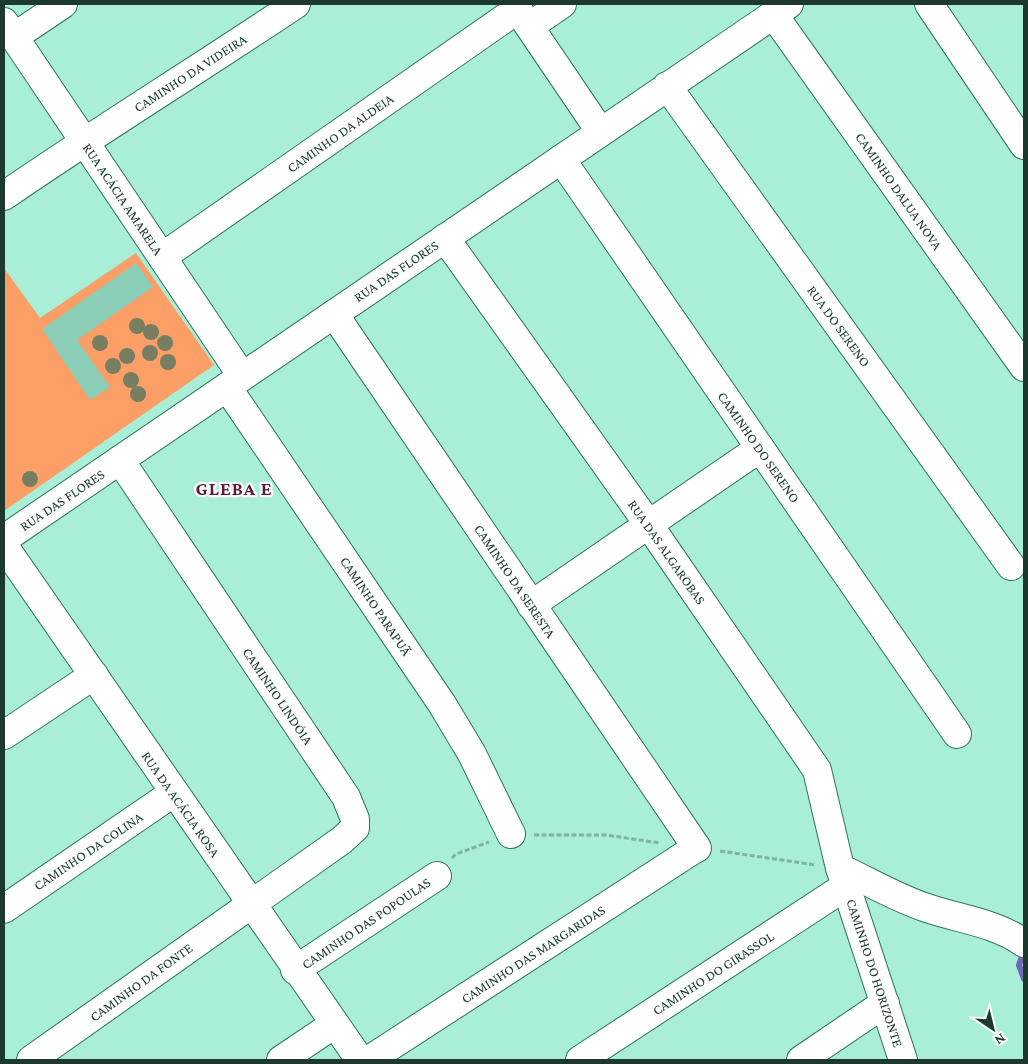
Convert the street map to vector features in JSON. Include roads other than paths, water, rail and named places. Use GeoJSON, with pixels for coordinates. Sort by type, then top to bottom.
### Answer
{"type":"FeatureCollection","features":[{"type":"Feature","properties":{"kind":"street"},"geometry":{"type":"LineString","coordinates":[[9,30],[64,4]]}},
{"type":"Feature","properties":{"kind":"street","name":"CAMINHO DA VIDEIRA"},"geometry":{"type":"LineString","coordinates":[[4,196],[84,141],[205,66],[296,4]]}},
{"type":"Feature","properties":{"kind":"street","name":"CAMINHO DA ALDEIA"},"geometry":{"type":"LineString","coordinates":[[162,257],[521,13],[562,4]]}},
{"type":"Feature","properties":{"kind":"street"},"geometry":{"type":"LineString","coordinates":[[929,4],[1024,145]]}},
{"type":"Feature","properties":{"kind":"street","name":"RUA DAS FLORES"},"geometry":{"type":"LineString","coordinates":[[4,539],[781,9]]}},
{"type":"Feature","properties":{"kind":"street","name":"CAMINHO DALUA NOVA"},"geometry":{"type":"LineString","coordinates":[[781,9],[1024,367]]}},
{"type":"Feature","properties":{"kind":"street"},"geometry":{"type":"LineString","coordinates":[[521,13],[600,132]]}},
{"type":"Feature","properties":{"kind":"street","name":"RUA ACÁCIA AMARELA"},"geometry":{"type":"LineString","coordinates":[[9,30],[162,257],[235,381]]}},
{"type":"Feature","properties":{"kind":"street","name":"RUA DO SERENO"},"geometry":{"type":"LineString","coordinates":[[667,86],[1011,566]]}},
{"type":"Feature","properties":{"kind":"street","name":"CAMINHO DO SERENO"},"geometry":{"type":"LineString","coordinates":[[561,159],[957,734]]}},
{"type":"Feature","properties":{"kind":"street","name":"RUA DAS ALGAROBAS"},"geometry":{"type":"LineString","coordinates":[[445,238],[649,525],[817,770],[843,877]]}},
{"type":"Feature","properties":{"kind":"street","name":"CAMINHO DA SERESTA"},"geometry":{"type":"LineString","coordinates":[[334,314],[697,848]]}},
{"type":"Feature","properties":{"kind":"street","name":"CAMINHO PARAPUÃ"},"geometry":{"type":"LineString","coordinates":[[235,381],[442,704],[480,768],[511,834]]}},
{"type":"Feature","properties":{"kind":"street"},"geometry":{"type":"LineString","coordinates":[[532,605],[760,448]]}},
{"type":"Feature","properties":{"kind":"street","name":"CAMINHO LINDÓIA"},"geometry":{"type":"LineString","coordinates":[[120,460],[346,797],[355,819],[355,828],[342,840],[250,904]]}},
{"type":"Feature","properties":{"kind":"street","name":"RUA DA ACÁCIA ROSA"},"geometry":{"type":"LineString","coordinates":[[4,546],[333,1025],[360,1060]]}},
{"type":"Feature","properties":{"kind":"street"},"geometry":{"type":"LineString","coordinates":[[4,735],[94,675]]}},
{"type":"Feature","properties":{"kind":"street","name":"CAMINHO DA COLINA"},"geometry":{"type":"LineString","coordinates":[[4,909],[173,793]]}},
{"type":"Feature","properties":{"kind":"street","name":"CAMINHO DAS MARGARIDAS"},"geometry":{"type":"LineString","coordinates":[[369,1060],[697,848]]}},
{"type":"Feature","properties":{"kind":"street","name":"CAMINHO DAS POPOULAS"},"geometry":{"type":"LineString","coordinates":[[295,970],[437,876]]}},
{"type":"Feature","properties":{"kind":"street"},"geometry":{"type":"LineString","coordinates":[[843,877],[924,907],[1017,938]]}},
{"type":"Feature","properties":{"kind":"street","name":"CAMINHO DO HORIZONTE"},"geometry":{"type":"LineString","coordinates":[[843,877],[903,1060]]}},
{"type":"Feature","properties":{"kind":"street","name":"CAMINHO DO GIRASSOL"},"geometry":{"type":"LineString","coordinates":[[580,1060],[843,877]]}},
{"type":"Feature","properties":{"kind":"street","name":"CAMINHO DA FONTE"},"geometry":{"type":"LineString","coordinates":[[31,1060],[250,904]]}},
{"type":"Feature","properties":{"kind":"street"},"geometry":{"type":"LineString","coordinates":[[801,1060],[885,1003]]}},
{"type":"Feature","properties":{"kind":"street"},"geometry":{"type":"LineString","coordinates":[[281,1060],[333,1025]]}},
{"type":"Feature","properties":{"kind":"waterway"},"geometry":{"type":"LineString","coordinates":[[1024,951],[1019,965],[1024,979]]}},
{"type":"Feature","properties":{"kind":"district","name":"GLEBA E"},"geometry":{"type":"Point","coordinates":[234,488]}}]}
